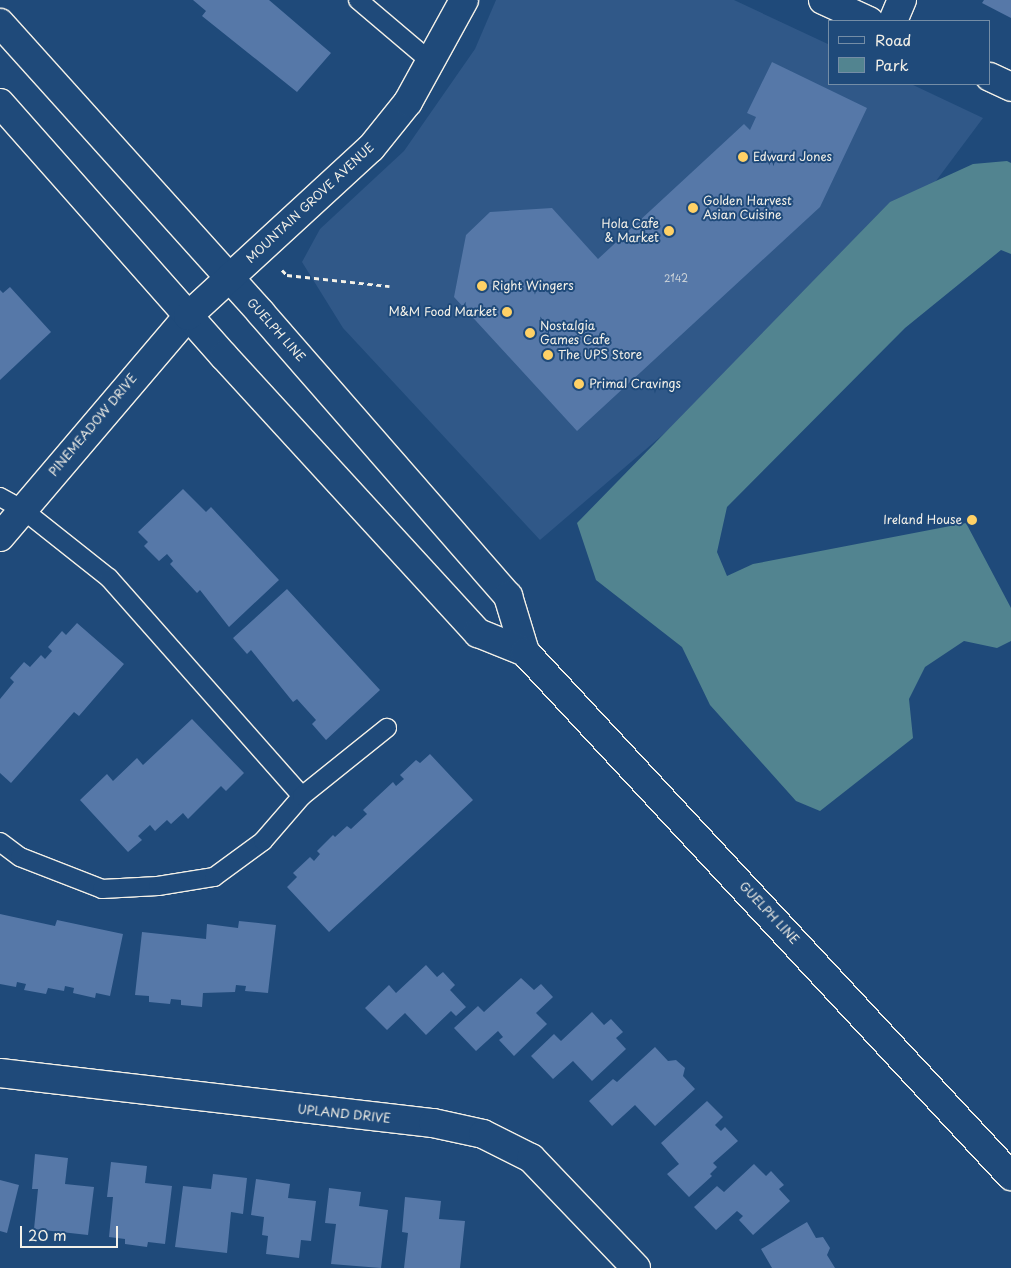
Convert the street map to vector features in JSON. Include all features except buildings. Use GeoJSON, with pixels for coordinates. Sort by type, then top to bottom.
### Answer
{"type":"FeatureCollection","features":[{"type":"Feature","properties":{"kind":"main road","name":"MOUNTAIN GROVE AVENUE"},"geometry":{"type":"LineString","coordinates":[[188,316],[371,148],[408,102],[432,62],[464,0]]}},
{"type":"Feature","properties":{"kind":"main road"},"geometry":{"type":"LineString","coordinates":[[823,0],[867,20]]}},
{"type":"Feature","properties":{"kind":"main road"},"geometry":{"type":"LineString","coordinates":[[893,20],[902,0]]}},
{"type":"Feature","properties":{"kind":"main road","name":"GUELPH LINE"},"geometry":{"type":"LineString","coordinates":[[0,23],[229,278],[508,596],[526,652],[1011,1176]]}},
{"type":"Feature","properties":{"kind":"main road"},"geometry":{"type":"LineString","coordinates":[[991,77],[1011,87]]}},
{"type":"Feature","properties":{"kind":"main road","name":"GUELPH LINE"},"geometry":{"type":"LineString","coordinates":[[0,103],[188,316],[478,633],[526,652]]}},
{"type":"Feature","properties":{"kind":"main road","name":"PINEMEADOW DRIVE"},"geometry":{"type":"LineString","coordinates":[[0,537],[11,503],[188,316]]}},
{"type":"Feature","properties":{"kind":"main road","name":"UPLAND DRIVE"},"geometry":{"type":"LineString","coordinates":[[0,1072],[433,1123],[483,1134],[531,1158],[636,1268]]}},
{"type":"Feature","properties":{"kind":"lane"},"geometry":{"type":"LineString","coordinates":[[358,0],[432,62]]}},
{"type":"Feature","properties":{"kind":"lane"},"geometry":{"type":"LineString","coordinates":[[11,503],[109,578],[302,796]]}},
{"type":"Feature","properties":{"kind":"lane"},"geometry":{"type":"LineString","coordinates":[[0,842],[20,857],[102,890],[158,886],[214,877],[263,841],[302,796],[386,728]]}},
{"type":"Feature","properties":{"kind":"path"},"geometry":{"type":"LineString","coordinates":[[262,250],[287,275],[389,286]]}},
{"type":"Feature","properties":{"kind":"shaded area"},"geometry":{"type":"Polygon","coordinates":[[[496,0],[734,0],[828,44],[828,85],[913,85],[983,118],[868,272],[687,414],[540,540],[343,328],[302,262],[320,229],[404,151],[475,49],[496,0]]]}},
{"type":"Feature","properties":{"kind":"green space"},"geometry":{"type":"Polygon","coordinates":[[[1007,161],[1011,163],[1011,254],[1001,250],[905,328],[727,507],[717,552],[727,576],[753,564],[966,523],[1011,608],[1011,641],[997,648],[964,641],[925,667],[909,699],[913,738],[820,811],[796,801],[710,705],[682,647],[596,580],[577,523],[890,202],[973,164],[1007,161]]]}},
{"type":"Feature","properties":{"kind":"place","name":"Edward Jones"},"geometry":{"type":"Point","coordinates":[743,157]}},
{"type":"Feature","properties":{"kind":"place","name":"Golden Harvest Asian Cuisine"},"geometry":{"type":"Point","coordinates":[693,208]}},
{"type":"Feature","properties":{"kind":"place","name":"Hola Cafe & Market"},"geometry":{"type":"Point","coordinates":[669,231]}},
{"type":"Feature","properties":{"kind":"place","name":"Right Wingers"},"geometry":{"type":"Point","coordinates":[482,286]}},
{"type":"Feature","properties":{"kind":"place","name":"M&M Food Market"},"geometry":{"type":"Point","coordinates":[507,312]}},
{"type":"Feature","properties":{"kind":"place","name":"Nostalgia Games Cafe"},"geometry":{"type":"Point","coordinates":[530,333]}},
{"type":"Feature","properties":{"kind":"place","name":"The UPS Store"},"geometry":{"type":"Point","coordinates":[548,355]}},
{"type":"Feature","properties":{"kind":"place","name":"Primal Cravings"},"geometry":{"type":"Point","coordinates":[579,384]}},
{"type":"Feature","properties":{"kind":"place","name":"Ireland House"},"geometry":{"type":"Point","coordinates":[972,520]}}]}
